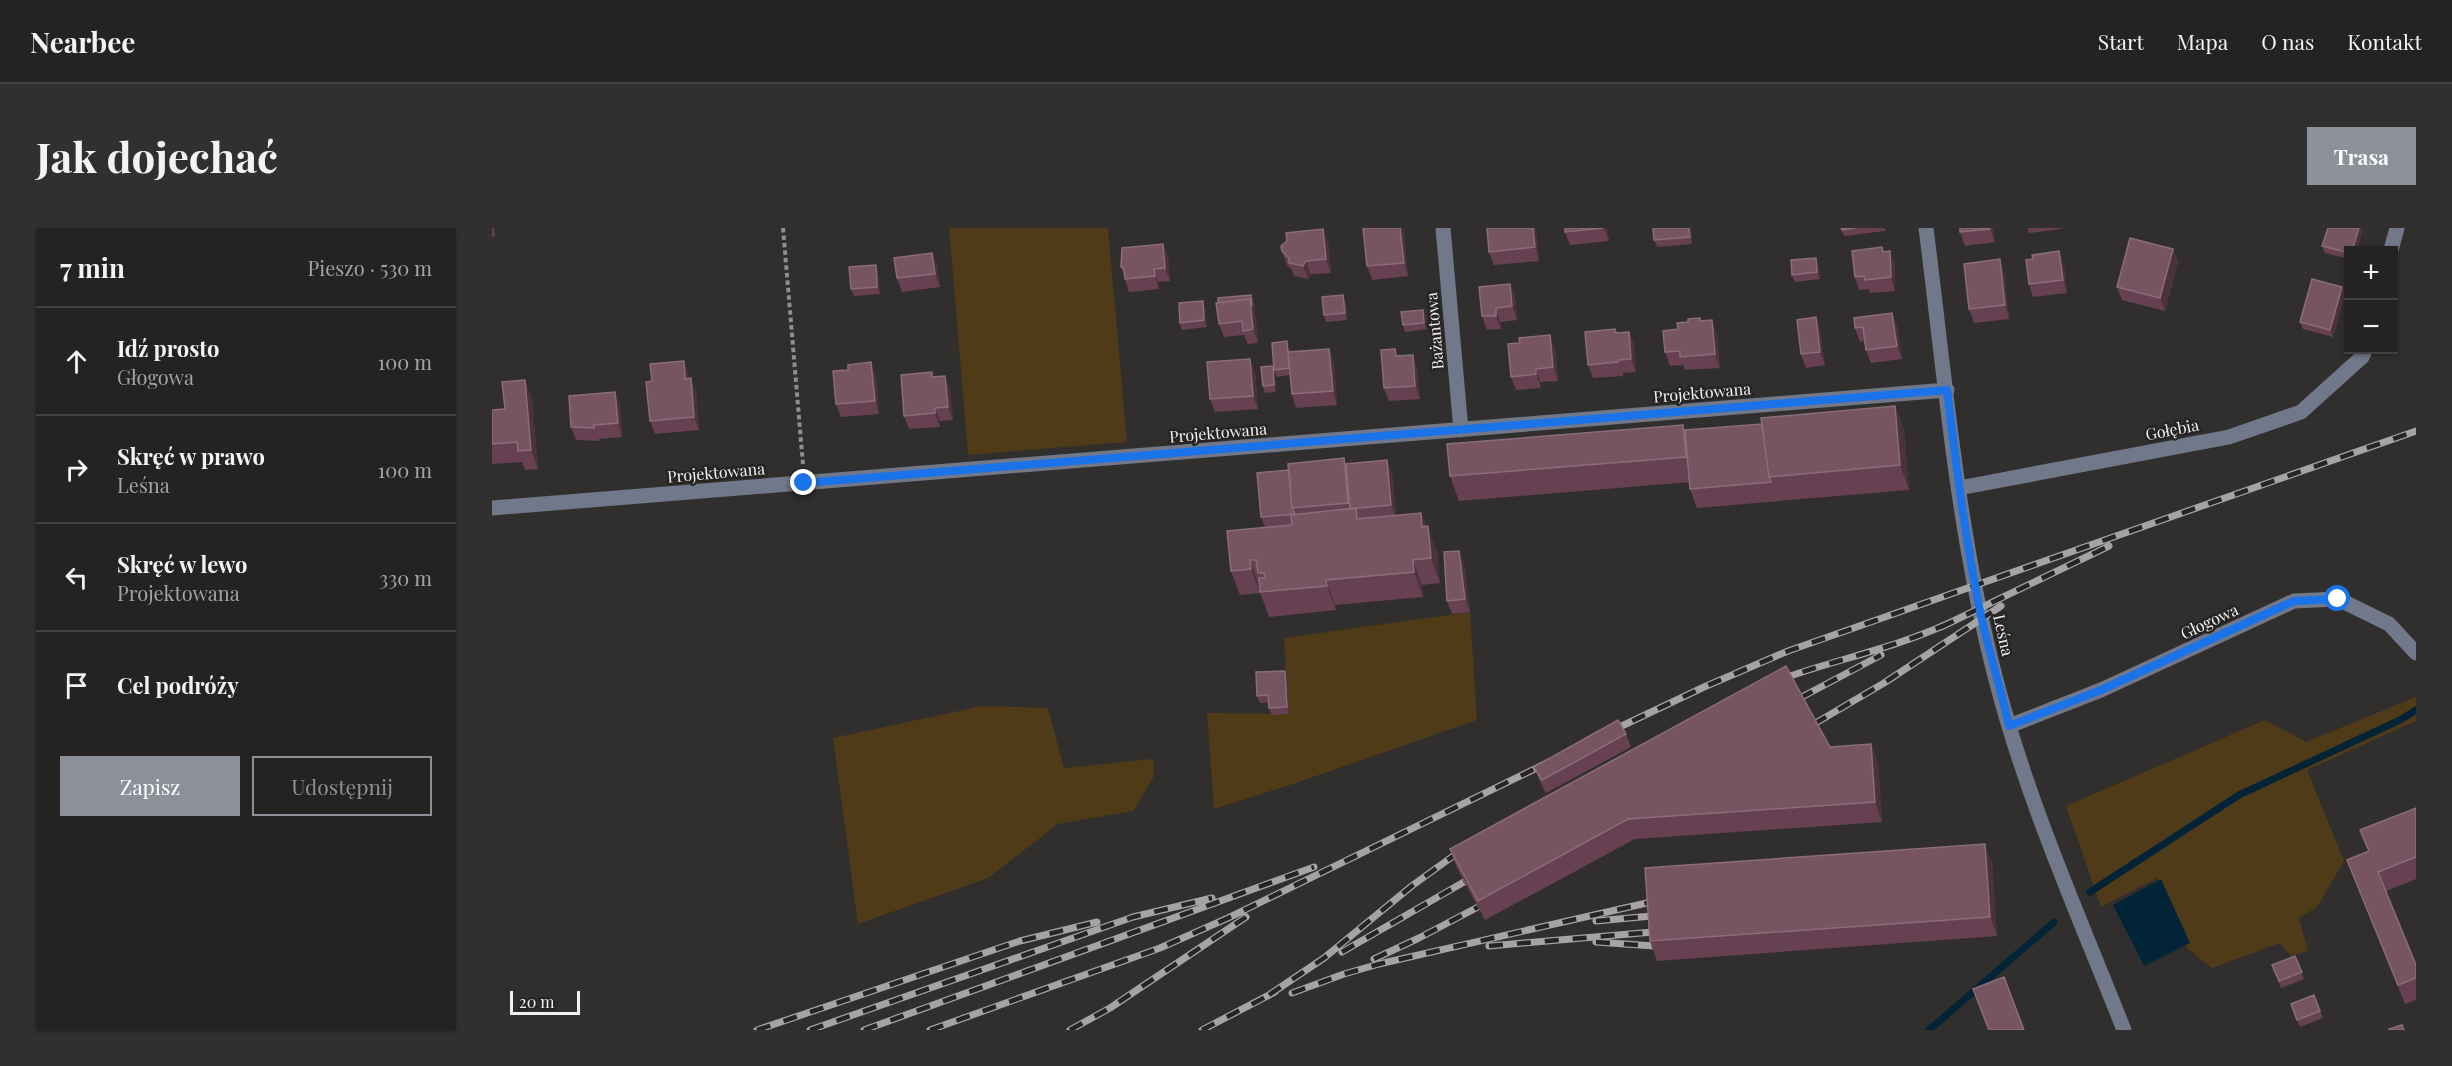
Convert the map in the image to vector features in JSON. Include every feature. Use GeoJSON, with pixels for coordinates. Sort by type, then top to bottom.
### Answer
{"type":"FeatureCollection","features":[{"type":"Feature","properties":{"kind":"street","name":"Bażantowa"},"geometry":{"type":"LineString","coordinates":[[1443,228],[1461,430]]}},
{"type":"Feature","properties":{"kind":"street","name":"Leśna"},"geometry":{"type":"LineString","coordinates":[[1926,228],[1959,488],[1981,619],[2009,726],[2045,828],[2124,1030]]}},
{"type":"Feature","properties":{"kind":"street"},"geometry":{"type":"LineString","coordinates":[[2392,246],[2397,228]]}},
{"type":"Feature","properties":{"kind":"street","name":"Gołębia"},"geometry":{"type":"LineString","coordinates":[[1959,488],[2240,433],[2301,412],[2363,354]]}},
{"type":"Feature","properties":{"kind":"street","name":"Projektowana"},"geometry":{"type":"LineString","coordinates":[[492,508],[1947,390]]}},
{"type":"Feature","properties":{"kind":"street","name":"Głogowa"},"geometry":{"type":"LineString","coordinates":[[2009,726],[2101,690],[2294,601],[2338,599],[2389,624],[2416,653]]}},
{"type":"Feature","properties":{"kind":"path"},"geometry":{"type":"LineString","coordinates":[[783,228],[804,483]]}},
{"type":"Feature","properties":{"kind":"shaded area"},"geometry":{"type":"Polygon","coordinates":[[[949,228],[1108,228],[1127,442],[968,455],[949,228]]]}},
{"type":"Feature","properties":{"kind":"shaded area"},"geometry":{"type":"Polygon","coordinates":[[[1470,612],[1477,720],[1214,809],[1207,713],[1289,714],[1284,638],[1470,612]]]}},
{"type":"Feature","properties":{"kind":"shaded area"},"geometry":{"type":"Polygon","coordinates":[[[2416,697],[2416,721],[2307,770],[2344,861],[2317,907],[2299,918],[2308,951],[2291,956],[2280,943],[2212,968],[2187,948],[2157,878],[2101,907],[2066,806],[2265,720],[2306,742],[2416,697]]]}},
{"type":"Feature","properties":{"kind":"shaded area"},"geometry":{"type":"Polygon","coordinates":[[[982,706],[1048,708],[1064,768],[1153,759],[1154,776],[1133,811],[1058,824],[988,878],[858,924],[833,738],[982,706]]]}},
{"type":"Feature","properties":{"kind":"water"},"geometry":{"type":"Polygon","coordinates":[[[2161,879],[2190,943],[2144,966],[2113,905],[2161,879]]]}},
{"type":"Feature","properties":{"kind":"building"},"geometry":{"type":"Polygon","coordinates":[[[1363,228],[1400,228],[1404,263],[1367,266],[1363,228]]]}},
{"type":"Feature","properties":{"kind":"building"},"geometry":{"type":"Polygon","coordinates":[[[1487,228],[1533,228],[1535,247],[1489,252],[1487,228]]]}},
{"type":"Feature","properties":{"kind":"building"},"geometry":{"type":"Polygon","coordinates":[[[1565,228],[1603,228],[1565,232],[1565,228]]]}},
{"type":"Feature","properties":{"kind":"building"},"geometry":{"type":"Polygon","coordinates":[[[1653,228],[1689,228],[1690,237],[1654,240],[1653,228]]]}},
{"type":"Feature","properties":{"kind":"building"},"geometry":{"type":"Polygon","coordinates":[[[1960,228],[1990,228],[1990,229],[1960,232],[1960,228]]]}},
{"type":"Feature","properties":{"kind":"building"},"geometry":{"type":"Polygon","coordinates":[[[2328,228],[2359,228],[2353,246],[2344,246],[2344,252],[2322,246],[2328,228]]]}},
{"type":"Feature","properties":{"kind":"building"},"geometry":{"type":"Polygon","coordinates":[[[1323,229],[1326,259],[1306,261],[1303,266],[1289,263],[1289,258],[1282,251],[1281,246],[1287,241],[1286,233],[1323,229]]]}},
{"type":"Feature","properties":{"kind":"building"},"geometry":{"type":"Polygon","coordinates":[[[2130,238],[2173,249],[2160,298],[2117,287],[2130,238]]]}},
{"type":"Feature","properties":{"kind":"building"},"geometry":{"type":"Polygon","coordinates":[[[1163,244],[1165,268],[1154,269],[1155,276],[1125,279],[1124,268],[1121,267],[1122,248],[1163,244]]]}},
{"type":"Feature","properties":{"kind":"building"},"geometry":{"type":"Polygon","coordinates":[[[1882,247],[1883,252],[1890,251],[1891,277],[1865,280],[1864,276],[1855,277],[1852,251],[1882,247]]]}},
{"type":"Feature","properties":{"kind":"building"},"geometry":{"type":"Polygon","coordinates":[[[2059,251],[2063,280],[2029,284],[2026,260],[2033,259],[2032,255],[2059,251]]]}},
{"type":"Feature","properties":{"kind":"building"},"geometry":{"type":"Polygon","coordinates":[[[932,253],[935,274],[897,278],[894,258],[932,253]]]}},
{"type":"Feature","properties":{"kind":"building"},"geometry":{"type":"Polygon","coordinates":[[[1816,258],[1817,272],[1792,275],[1791,260],[1816,258]]]}},
{"type":"Feature","properties":{"kind":"building"},"geometry":{"type":"Polygon","coordinates":[[[2000,259],[2005,305],[1969,309],[1964,264],[2000,259]]]}},
{"type":"Feature","properties":{"kind":"building"},"geometry":{"type":"Polygon","coordinates":[[[876,265],[877,287],[851,289],[849,267],[876,265]]]}},
{"type":"Feature","properties":{"kind":"building"},"geometry":{"type":"Polygon","coordinates":[[[2312,279],[2342,287],[2330,330],[2300,322],[2312,279]]]}},
{"type":"Feature","properties":{"kind":"building"},"geometry":{"type":"Polygon","coordinates":[[[1510,284],[1512,306],[1496,308],[1496,316],[1482,316],[1479,287],[1510,284]]]}},
{"type":"Feature","properties":{"kind":"building"},"geometry":{"type":"Polygon","coordinates":[[[1251,295],[1252,306],[1250,299],[1218,303],[1218,298],[1251,295]]]}},
{"type":"Feature","properties":{"kind":"building"},"geometry":{"type":"Polygon","coordinates":[[[1343,295],[1345,313],[1324,315],[1322,297],[1343,295]]]}},
{"type":"Feature","properties":{"kind":"building"},"geometry":{"type":"Polygon","coordinates":[[[1250,299],[1253,329],[1243,331],[1242,321],[1219,324],[1216,303],[1250,299]]]}},
{"type":"Feature","properties":{"kind":"building"},"geometry":{"type":"Polygon","coordinates":[[[1203,301],[1204,320],[1180,323],[1179,303],[1203,301]]]}},
{"type":"Feature","properties":{"kind":"building"},"geometry":{"type":"Polygon","coordinates":[[[1423,310],[1424,323],[1403,325],[1401,312],[1423,310]]]}},
{"type":"Feature","properties":{"kind":"building"},"geometry":{"type":"Polygon","coordinates":[[[1892,313],[1897,346],[1866,350],[1863,327],[1855,328],[1854,318],[1892,313]]]}},
{"type":"Feature","properties":{"kind":"building"},"geometry":{"type":"Polygon","coordinates":[[[1816,317],[1820,352],[1801,354],[1797,320],[1816,317]]]}},
{"type":"Feature","properties":{"kind":"building"},"geometry":{"type":"Polygon","coordinates":[[[1700,318],[1700,321],[1712,320],[1715,354],[1680,357],[1680,351],[1665,352],[1663,331],[1678,329],[1677,323],[1700,318]]]}},
{"type":"Feature","properties":{"kind":"building"},"geometry":{"type":"Polygon","coordinates":[[[1615,329],[1616,333],[1629,332],[1631,359],[1588,365],[1585,332],[1615,329]]]}},
{"type":"Feature","properties":{"kind":"building"},"geometry":{"type":"Polygon","coordinates":[[[1550,335],[1553,367],[1536,369],[1536,374],[1511,377],[1508,344],[1520,343],[1519,338],[1550,335]]]}},
{"type":"Feature","properties":{"kind":"building"},"geometry":{"type":"Polygon","coordinates":[[[1287,341],[1289,368],[1274,370],[1272,343],[1287,341]]]}},
{"type":"Feature","properties":{"kind":"building"},"geometry":{"type":"Polygon","coordinates":[[[1329,349],[1333,391],[1292,394],[1288,352],[1329,349]]]}},
{"type":"Feature","properties":{"kind":"building"},"geometry":{"type":"Polygon","coordinates":[[[1395,349],[1396,356],[1413,355],[1415,386],[1384,388],[1381,350],[1395,349]]]}},
{"type":"Feature","properties":{"kind":"building"},"geometry":{"type":"Polygon","coordinates":[[[1250,359],[1253,396],[1210,399],[1207,362],[1250,359]]]}},
{"type":"Feature","properties":{"kind":"building"},"geometry":{"type":"Polygon","coordinates":[[[684,361],[685,379],[691,378],[694,417],[650,421],[646,382],[652,381],[650,364],[684,361]]]}},
{"type":"Feature","properties":{"kind":"building"},"geometry":{"type":"Polygon","coordinates":[[[871,362],[875,401],[836,404],[833,371],[848,370],[848,365],[871,362]]]}},
{"type":"Feature","properties":{"kind":"building"},"geometry":{"type":"Polygon","coordinates":[[[1273,366],[1274,385],[1263,386],[1261,367],[1273,366]]]}},
{"type":"Feature","properties":{"kind":"building"},"geometry":{"type":"Polygon","coordinates":[[[932,372],[932,377],[945,376],[948,407],[935,408],[935,413],[904,416],[901,375],[932,372]]]}},
{"type":"Feature","properties":{"kind":"building"},"geometry":{"type":"Polygon","coordinates":[[[525,380],[531,450],[518,451],[517,442],[492,444],[492,410],[505,409],[502,382],[525,380]]]}},
{"type":"Feature","properties":{"kind":"building"},"geometry":{"type":"Polygon","coordinates":[[[615,392],[618,423],[594,425],[594,428],[571,427],[569,396],[615,392]]]}},
{"type":"Feature","properties":{"kind":"building"},"geometry":{"type":"Polygon","coordinates":[[[1895,406],[1900,465],[1769,477],[1761,418],[1895,406]]]}},
{"type":"Feature","properties":{"kind":"building"},"geometry":{"type":"Polygon","coordinates":[[[1762,424],[1771,482],[1690,489],[1685,430],[1762,424]]]}},
{"type":"Feature","properties":{"kind":"building"},"geometry":{"type":"Polygon","coordinates":[[[1683,425],[1686,457],[1450,476],[1447,444],[1683,425]]]}},
{"type":"Feature","properties":{"kind":"building"},"geometry":{"type":"Polygon","coordinates":[[[1344,458],[1348,503],[1292,508],[1288,464],[1344,458]]]}},
{"type":"Feature","properties":{"kind":"building"},"geometry":{"type":"Polygon","coordinates":[[[1387,460],[1391,505],[1350,509],[1346,464],[1387,460]]]}},
{"type":"Feature","properties":{"kind":"building"},"geometry":{"type":"Polygon","coordinates":[[[1289,470],[1292,508],[1295,514],[1261,517],[1257,473],[1289,470]]]}},
{"type":"Feature","properties":{"kind":"building"},"geometry":{"type":"Polygon","coordinates":[[[1356,508],[1357,519],[1421,513],[1422,527],[1428,526],[1431,558],[1413,560],[1414,572],[1326,580],[1327,586],[1260,592],[1259,578],[1265,578],[1264,573],[1258,573],[1256,560],[1250,560],[1251,569],[1231,571],[1227,531],[1292,525],[1291,515],[1356,508]]]}},
{"type":"Feature","properties":{"kind":"building"},"geometry":{"type":"Polygon","coordinates":[[[1459,551],[1465,599],[1447,601],[1444,552],[1459,551]]]}},
{"type":"Feature","properties":{"kind":"building"},"geometry":{"type":"Polygon","coordinates":[[[1786,666],[1830,747],[1871,744],[1875,802],[1628,819],[1478,901],[1450,849],[1786,666]]]}},
{"type":"Feature","properties":{"kind":"building"},"geometry":{"type":"Polygon","coordinates":[[[1285,671],[1287,707],[1269,708],[1268,695],[1257,696],[1256,672],[1285,671]]]}},
{"type":"Feature","properties":{"kind":"building"},"geometry":{"type":"Polygon","coordinates":[[[1618,720],[1626,734],[1542,780],[1534,767],[1618,720]]]}},
{"type":"Feature","properties":{"kind":"building"},"geometry":{"type":"Polygon","coordinates":[[[2416,808],[2416,857],[2378,872],[2416,965],[2416,978],[2398,985],[2347,860],[2369,851],[2360,830],[2416,808]]]}},
{"type":"Feature","properties":{"kind":"building"},"geometry":{"type":"Polygon","coordinates":[[[1985,844],[1990,917],[1650,941],[1645,868],[1985,844]]]}},
{"type":"Feature","properties":{"kind":"building"},"geometry":{"type":"Polygon","coordinates":[[[2295,956],[2302,972],[2279,981],[2272,965],[2295,956]]]}},
{"type":"Feature","properties":{"kind":"building"},"geometry":{"type":"Polygon","coordinates":[[[2004,977],[2024,1030],[1989,1030],[1973,989],[2004,977]]]}},
{"type":"Feature","properties":{"kind":"building"},"geometry":{"type":"Polygon","coordinates":[[[2314,995],[2320,1011],[2297,1020],[2291,1004],[2314,995]]]}},
{"type":"Feature","properties":{"kind":"building"},"geometry":{"type":"Polygon","coordinates":[[[2402,1025],[2404,1030],[2389,1029],[2402,1025]]]}},
{"type":"Feature","properties":{"kind":"waterway"},"geometry":{"type":"LineString","coordinates":[[2090,892],[2239,795],[2400,720],[2416,710]]}},
{"type":"Feature","properties":{"kind":"waterway"},"geometry":{"type":"LineString","coordinates":[[1929,1030],[2054,922]]}},
{"type":"Feature","properties":{"kind":"railway"},"geometry":{"type":"LineString","coordinates":[[1607,733],[1704,687],[1788,651],[2416,431]]}},
{"type":"Feature","properties":{"kind":"railway"},"geometry":{"type":"LineString","coordinates":[[1941,627],[2109,546]]}},
{"type":"Feature","properties":{"kind":"railway"},"geometry":{"type":"LineString","coordinates":[[1814,724],[1884,683],[2001,606]]}},
{"type":"Feature","properties":{"kind":"railway"},"geometry":{"type":"LineString","coordinates":[[1776,681],[1884,647],[1947,624]]}},
{"type":"Feature","properties":{"kind":"railway"},"geometry":{"type":"LineString","coordinates":[[1800,698],[1881,655]]}},
{"type":"Feature","properties":{"kind":"railway"},"geometry":{"type":"LineString","coordinates":[[930,1030],[1160,948],[1228,918],[1551,761]]}},
{"type":"Feature","properties":{"kind":"railway"},"geometry":{"type":"LineString","coordinates":[[1269,995],[1324,958],[1413,885],[1467,846]]}},
{"type":"Feature","properties":{"kind":"railway"},"geometry":{"type":"LineString","coordinates":[[864,1030],[1314,867]]}},
{"type":"Feature","properties":{"kind":"railway"},"geometry":{"type":"LineString","coordinates":[[1342,952],[1464,882]]}},
{"type":"Feature","properties":{"kind":"railway"},"geometry":{"type":"LineString","coordinates":[[810,1030],[1133,917],[1212,898]]}},
{"type":"Feature","properties":{"kind":"railway"},"geometry":{"type":"LineString","coordinates":[[1292,993],[1379,964],[1651,902]]}},
{"type":"Feature","properties":{"kind":"railway"},"geometry":{"type":"LineString","coordinates":[[1374,959],[1478,907]]}},
{"type":"Feature","properties":{"kind":"railway"},"geometry":{"type":"LineString","coordinates":[[1596,921],[1652,916]]}},
{"type":"Feature","properties":{"kind":"railway"},"geometry":{"type":"LineString","coordinates":[[1070,1030],[1110,1008],[1246,917]]}},
{"type":"Feature","properties":{"kind":"railway"},"geometry":{"type":"LineString","coordinates":[[757,1030],[1020,941],[1097,922]]}},
{"type":"Feature","properties":{"kind":"railway"},"geometry":{"type":"LineString","coordinates":[[1489,946],[1653,932]]}},
{"type":"Feature","properties":{"kind":"railway"},"geometry":{"type":"LineString","coordinates":[[1596,942],[1654,946]]}},
{"type":"Feature","properties":{"kind":"railway"},"geometry":{"type":"LineString","coordinates":[[1202,1030],[1275,992]]}},
{"type":"Feature","properties":{"kind":"route"},"geometry":{"type":"LineString","coordinates":[[804,483],[1947,390],[1965,533],[1981,619],[2009,726],[2101,690],[2294,601],[2338,599]]}}]}
